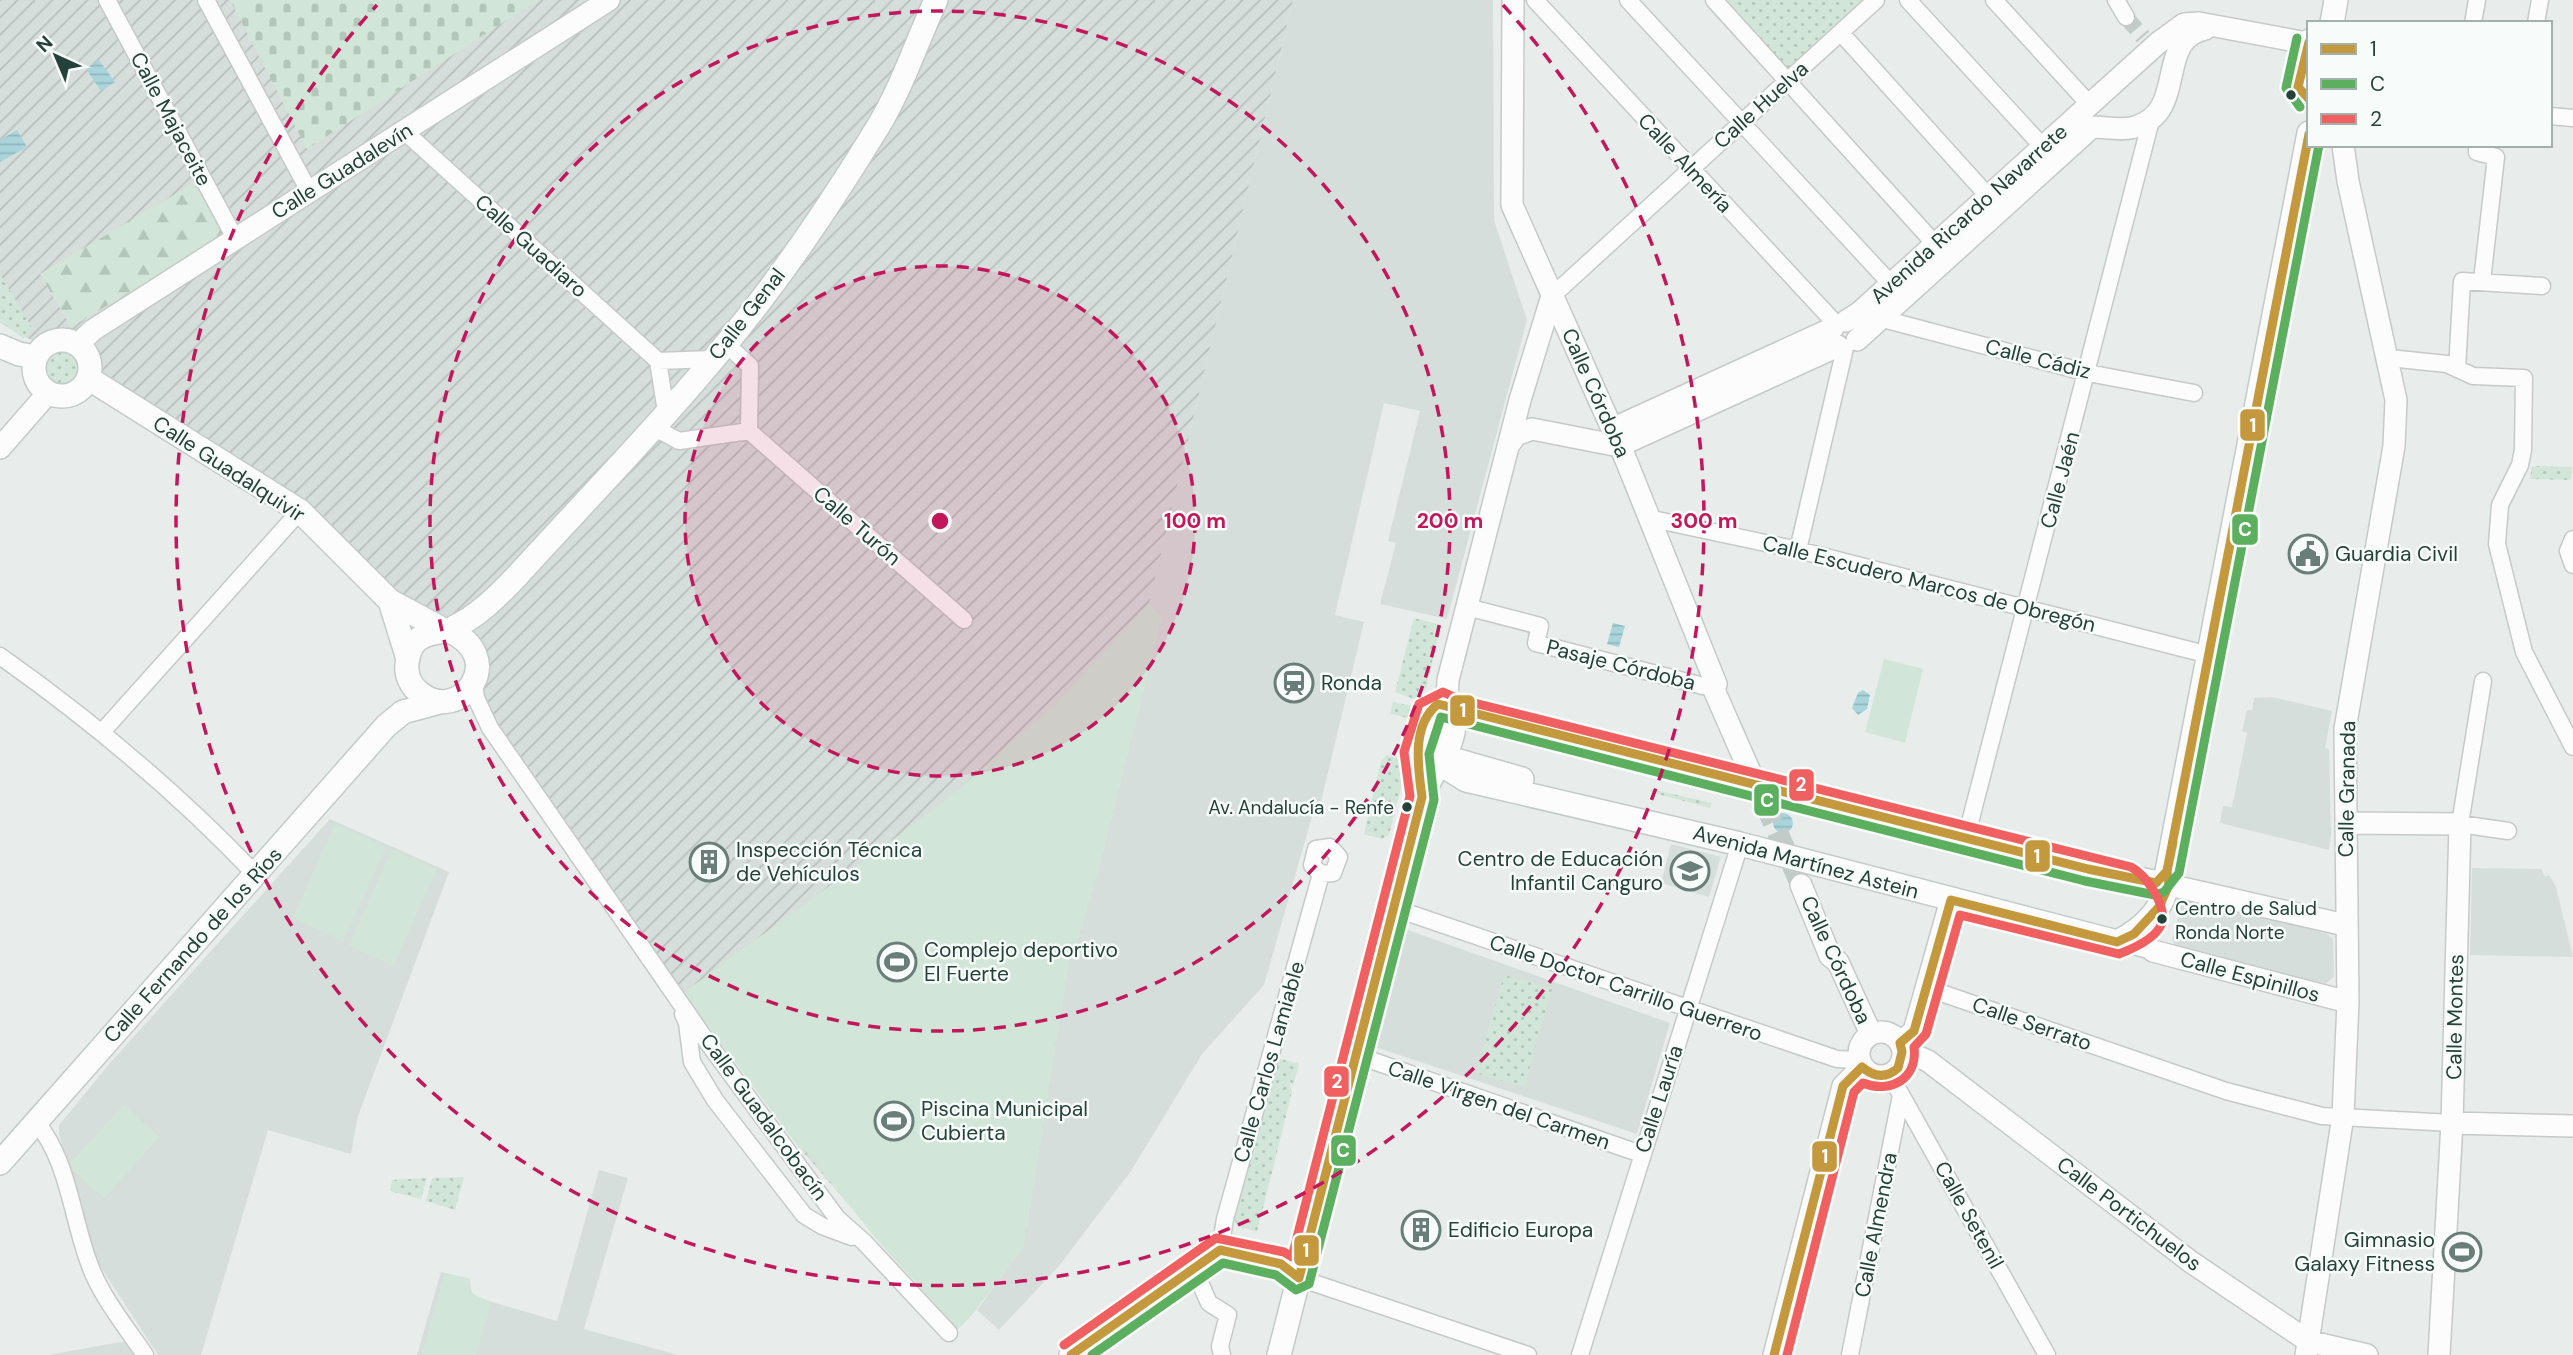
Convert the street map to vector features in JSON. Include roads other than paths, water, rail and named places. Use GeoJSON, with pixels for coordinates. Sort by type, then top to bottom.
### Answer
{"type":"FeatureCollection","features":[{"type":"Feature","properties":{"kind":"main road","name":"Calle Genal"},"geometry":{"type":"LineString","coordinates":[[446,630],[481,609],[503,590],[660,420],[774,282],[879,125],[936,0]]}},
{"type":"Feature","properties":{"kind":"main road"},"geometry":{"type":"LineString","coordinates":[[2332,21],[2336,0]]}},
{"type":"Feature","properties":{"kind":"main road"},"geometry":{"type":"LineString","coordinates":[[2307,46],[2298,87],[2307,97]]}},
{"type":"Feature","properties":{"kind":"main road"},"geometry":{"type":"LineString","coordinates":[[2117,942],[2134,934],[2150,919],[2164,880],[2307,143]]}},
{"type":"Feature","properties":{"kind":"main road"},"geometry":{"type":"LineString","coordinates":[[61,340],[77,345],[89,362],[88,378],[81,388],[67,396],[48,393],[37,382],[34,373],[36,357],[48,344],[61,340]]}},
{"type":"Feature","properties":{"kind":"main road"},"geometry":{"type":"LineString","coordinates":[[0,346],[36,357]]}},
{"type":"Feature","properties":{"kind":"main road","name":"Calle Guadalquivir"},"geometry":{"type":"LineString","coordinates":[[88,378],[300,512],[390,601],[446,630]]}},
{"type":"Feature","properties":{"kind":"main road","name":"Calle Genal"},"geometry":{"type":"LineString","coordinates":[[478,661],[476,645],[479,634],[503,590]]}},
{"type":"Feature","properties":{"kind":"main road","name":"Calle Guadalquivir"},"geometry":{"type":"LineString","coordinates":[[390,601],[407,664]]}},
{"type":"Feature","properties":{"kind":"main road"},"geometry":{"type":"LineString","coordinates":[[446,630],[464,636],[473,647],[478,661],[474,683],[467,692],[446,701],[416,691],[407,664],[416,642],[430,632],[446,630]]}},
{"type":"Feature","properties":{"kind":"main road","name":"Calle Fernando de los Ríos"},"geometry":{"type":"LineString","coordinates":[[386,726],[407,664]]}},
{"type":"Feature","properties":{"kind":"main road","name":"Calle Fernando de los Ríos"},"geometry":{"type":"LineString","coordinates":[[0,1163],[386,726],[403,712],[446,701]]}},
{"type":"Feature","properties":{"kind":"main road"},"geometry":{"type":"LineString","coordinates":[[1445,707],[2128,878],[2164,880]]}},
{"type":"Feature","properties":{"kind":"main road"},"geometry":{"type":"LineString","coordinates":[[1279,1355],[1422,797],[1435,763],[1456,724],[1445,707]]}},
{"type":"Feature","properties":{"kind":"main road","name":"Avenida Martínez Astein"},"geometry":{"type":"LineString","coordinates":[[1435,763],[1466,780],[1740,844],[2117,942]]}},
{"type":"Feature","properties":{"kind":"main road","name":"Avenida Martínez Astein"},"geometry":{"type":"LineString","coordinates":[[1435,763],[1505,773],[1576,805]]}},
{"type":"Feature","properties":{"kind":"main road"},"geometry":{"type":"LineString","coordinates":[[2128,878],[2146,899],[2150,919]]}},
{"type":"Feature","properties":{"kind":"main road"},"geometry":{"type":"LineString","coordinates":[[1076,1353],[1220,1250],[1281,1264],[1299,1278]]}},
{"type":"Feature","properties":{"kind":"street","name":"Calle Majaceite"},"geometry":{"type":"LineString","coordinates":[[107,0],[235,238]]}},
{"type":"Feature","properties":{"kind":"street"},"geometry":{"type":"LineString","coordinates":[[206,0],[309,191]]}},
{"type":"Feature","properties":{"kind":"street","name":"Calle Guadalevín"},"geometry":{"type":"LineString","coordinates":[[77,345],[93,330],[235,238],[610,0]]}},
{"type":"Feature","properties":{"kind":"street","name":"Calle Córdoba"},"geometry":{"type":"LineString","coordinates":[[1513,0],[1512,205],[1616,438],[1716,684],[1714,690],[1750,772]]}},
{"type":"Feature","properties":{"kind":"street","name":"Calle Almería"},"geometry":{"type":"LineString","coordinates":[[1535,0],[1842,334]]}},
{"type":"Feature","properties":{"kind":"street"},"geometry":{"type":"LineString","coordinates":[[1628,0],[1891,284]]}},
{"type":"Feature","properties":{"kind":"street"},"geometry":{"type":"LineString","coordinates":[[1714,0],[1935,244]]}},
{"type":"Feature","properties":{"kind":"street","name":"Calle Huelva"},"geometry":{"type":"LineString","coordinates":[[1552,296],[1877,0]]}},
{"type":"Feature","properties":{"kind":"street"},"geometry":{"type":"LineString","coordinates":[[1908,0],[2043,147]]}},
{"type":"Feature","properties":{"kind":"street"},"geometry":{"type":"LineString","coordinates":[[1994,0],[2090,105]]}},
{"type":"Feature","properties":{"kind":"street"},"geometry":{"type":"LineString","coordinates":[[2122,9],[2136,0]]}},
{"type":"Feature","properties":{"kind":"street"},"geometry":{"type":"LineString","coordinates":[[2473,21],[2477,0]]}},
{"type":"Feature","properties":{"kind":"street"},"geometry":{"type":"LineString","coordinates":[[2536,21],[2540,0]]}},
{"type":"Feature","properties":{"kind":"street","name":"Avenida Ricardo Navarrete"},"geometry":{"type":"LineString","coordinates":[[1842,334],[1891,284],[2090,105],[2151,43],[2184,24],[2199,23],[2307,42]]}},
{"type":"Feature","properties":{"kind":"street","name":"Avenida Ricardo Navarrete"},"geometry":{"type":"LineString","coordinates":[[2090,105],[2087,123],[2092,127],[2129,129],[2151,120],[2165,104],[2174,61],[2187,37],[2196,31],[2221,26]]}},
{"type":"Feature","properties":{"kind":"street"},"geometry":{"type":"LineString","coordinates":[[1841,33],[1989,196]]}},
{"type":"Feature","properties":{"kind":"street"},"geometry":{"type":"LineString","coordinates":[[2151,43],[2168,49],[2174,61]]}},
{"type":"Feature","properties":{"kind":"street"},"geometry":{"type":"LineString","coordinates":[[2552,116],[2573,118]]}},
{"type":"Feature","properties":{"kind":"street","name":"Calle Jaén"},"geometry":{"type":"LineString","coordinates":[[1966,838],[2088,373],[2151,120]]}},
{"type":"Feature","properties":{"kind":"street","name":"Avenida Ricardo Navarrete"},"geometry":{"type":"LineString","coordinates":[[1616,438],[1842,334],[1883,319],[2092,127]]}},
{"type":"Feature","properties":{"kind":"street","name":"Calle Guadiaro"},"geometry":{"type":"LineString","coordinates":[[404,131],[659,361]]}},
{"type":"Feature","properties":{"kind":"street","name":"Calle Granada"},"geometry":{"type":"LineString","coordinates":[[2307,1348],[2343,1116],[2348,1002],[2345,925],[2345,729],[2394,446],[2396,401],[2389,358],[2348,181],[2343,147]]}},
{"type":"Feature","properties":{"kind":"street"},"geometry":{"type":"LineString","coordinates":[[2477,147],[2477,152],[2496,157],[2482,281]]}},
{"type":"Feature","properties":{"kind":"street"},"geometry":{"type":"LineString","coordinates":[[2457,369],[2462,281],[2542,286]]}},
{"type":"Feature","properties":{"kind":"street"},"geometry":{"type":"LineString","coordinates":[[1445,707],[1448,680],[1517,410],[1552,296]]}},
{"type":"Feature","properties":{"kind":"street","name":"Calle Cádiz"},"geometry":{"type":"LineString","coordinates":[[1883,319],[2088,373],[2194,393]]}},
{"type":"Feature","properties":{"kind":"street"},"geometry":{"type":"LineString","coordinates":[[1798,550],[1842,334]]}},
{"type":"Feature","properties":{"kind":"street"},"geometry":{"type":"LineString","coordinates":[[718,351],[750,366],[749,431],[679,441],[660,420],[659,361],[718,351]]}},
{"type":"Feature","properties":{"kind":"street"},"geometry":{"type":"LineString","coordinates":[[2389,358],[2447,364],[2473,376],[2524,378],[2523,450],[2520,466],[2500,505],[2497,544],[2524,652],[2573,747]]}},
{"type":"Feature","properties":{"kind":"street"},"geometry":{"type":"LineString","coordinates":[[0,448],[48,393]]}},
{"type":"Feature","properties":{"kind":"street"},"geometry":{"type":"LineString","coordinates":[[1517,410],[1534,422],[1579,427],[1594,417],[1601,406]]}},
{"type":"Feature","properties":{"kind":"street"},"geometry":{"type":"LineString","coordinates":[[1508,446],[1516,435],[1532,429],[1616,438]]}},
{"type":"Feature","properties":{"kind":"street","name":"Calle Turón"},"geometry":{"type":"LineString","coordinates":[[749,431],[964,620]]}},
{"type":"Feature","properties":{"kind":"street"},"geometry":{"type":"LineString","coordinates":[[103,732],[300,512]]}},
{"type":"Feature","properties":{"kind":"street","name":"Calle Escudero Marcos de Obregón"},"geometry":{"type":"LineString","coordinates":[[1648,518],[1798,550],[2208,655]]}},
{"type":"Feature","properties":{"kind":"street"},"geometry":{"type":"LineString","coordinates":[[2573,539],[2568,551],[2573,565]]}},
{"type":"Feature","properties":{"kind":"street","name":"Pasaje Córdoba"},"geometry":{"type":"LineString","coordinates":[[1467,607],[1540,626],[1535,643],[1703,686],[1716,684]]}},
{"type":"Feature","properties":{"kind":"street"},"geometry":{"type":"LineString","coordinates":[[0,656],[103,732],[182,801],[256,875]]}},
{"type":"Feature","properties":{"kind":"street","name":"Calle Montes"},"geometry":{"type":"LineString","coordinates":[[2439,1355],[2452,1123],[2460,824],[2483,681]]}},
{"type":"Feature","properties":{"kind":"street","name":"Calle Guadalcobacín"},"geometry":{"type":"LineString","coordinates":[[474,683],[476,698],[490,728],[670,986],[837,1218],[864,1242],[949,1333]]}},
{"type":"Feature","properties":{"kind":"street","name":"Calle Guadalcobacín"},"geometry":{"type":"LineString","coordinates":[[446,701],[490,728]]}},
{"type":"Feature","properties":{"kind":"street"},"geometry":{"type":"LineString","coordinates":[[2347,823],[2460,824],[2508,831]]}},
{"type":"Feature","properties":{"kind":"street","name":"Calle Lauría"},"geometry":{"type":"LineString","coordinates":[[1580,1355],[1740,844]]}},
{"type":"Feature","properties":{"kind":"street","name":"Calle Carlos Lamiable"},"geometry":{"type":"LineString","coordinates":[[1220,1250],[1225,1219],[1321,874]]}},
{"type":"Feature","properties":{"kind":"street"},"geometry":{"type":"LineString","coordinates":[[2164,880],[2345,925]]}},
{"type":"Feature","properties":{"kind":"street","name":"Calle Córdoba"},"geometry":{"type":"LineString","coordinates":[[1801,885],[1830,956],[1838,962],[1871,1034]]}},
{"type":"Feature","properties":{"kind":"street"},"geometry":{"type":"LineString","coordinates":[[1861,1063],[1874,1076],[1890,1075],[1901,1065],[1902,1046],[1914,1031],[1951,900]]}},
{"type":"Feature","properties":{"kind":"street","name":"Calle Doctor Carrillo Guerrero"},"geometry":{"type":"LineString","coordinates":[[1394,908],[1837,1059],[1861,1063]]}},
{"type":"Feature","properties":{"kind":"street","name":"Avenida Martínez Astein"},"geometry":{"type":"LineString","coordinates":[[2117,942],[2153,951]]}},
{"type":"Feature","properties":{"kind":"street","name":"Calle Espinillos"},"geometry":{"type":"LineString","coordinates":[[2153,951],[2348,1002]]}},
{"type":"Feature","properties":{"kind":"street","name":"Calle Guadalcobacín"},"geometry":{"type":"LineString","coordinates":[[670,986],[687,1023],[692,1062],[715,1100],[804,1215],[822,1226],[864,1242]]}},
{"type":"Feature","properties":{"kind":"street","name":"Calle Serrato"},"geometry":{"type":"LineString","coordinates":[[1927,988],[2226,1091],[2322,1116],[2452,1123]]}},
{"type":"Feature","properties":{"kind":"street"},"geometry":{"type":"LineString","coordinates":[[1774,1355],[1843,1086],[1861,1063],[1862,1042],[1871,1034],[1890,1034],[1902,1046]]}},
{"type":"Feature","properties":{"kind":"street","name":"Calle Portichuelos"},"geometry":{"type":"LineString","coordinates":[[1902,1046],[1928,1061],[2307,1348],[2367,1355]]}},
{"type":"Feature","properties":{"kind":"street","name":"Calle Virgen del Carmen"},"geometry":{"type":"LineString","coordinates":[[1356,1055],[1641,1154]]}},
{"type":"Feature","properties":{"kind":"street","name":"Calle Setenil"},"geometry":{"type":"LineString","coordinates":[[1890,1075],[2047,1355]]}},
{"type":"Feature","properties":{"kind":"street","name":"Calle Almendra"},"geometry":{"type":"LineString","coordinates":[[1850,1355],[1901,1095]]}},
{"type":"Feature","properties":{"kind":"street"},"geometry":{"type":"LineString","coordinates":[[36,1122],[45,1132],[62,1175],[90,1265],[145,1355]]}},
{"type":"Feature","properties":{"kind":"street"},"geometry":{"type":"LineString","coordinates":[[2452,1123],[2573,1125]]}},
{"type":"Feature","properties":{"kind":"street"},"geometry":{"type":"LineString","coordinates":[[1194,1268],[1209,1303],[1228,1315],[1220,1346],[1222,1355]]}},
{"type":"Feature","properties":{"kind":"street"},"geometry":{"type":"LineString","coordinates":[[1299,1278],[1528,1355]]}},
{"type":"Feature","properties":{"kind":"water"},"geometry":{"type":"Polygon","coordinates":[[[99,60],[115,82],[101,91],[86,69],[99,60]]]}},
{"type":"Feature","properties":{"kind":"water"},"geometry":{"type":"Polygon","coordinates":[[[17,130],[27,147],[0,162],[0,140],[17,130]]]}},
{"type":"Feature","properties":{"kind":"water"},"geometry":{"type":"Polygon","coordinates":[[[1613,623],[1625,626],[1619,647],[1607,644],[1613,623]]]}},
{"type":"Feature","properties":{"kind":"water"},"geometry":{"type":"Polygon","coordinates":[[[1863,690],[1870,695],[1867,709],[1858,715],[1852,708],[1858,693],[1863,690]]]}},
{"type":"Feature","properties":{"kind":"water"},"geometry":{"type":"Polygon","coordinates":[[[1783,813],[1790,816],[1793,823],[1790,830],[1783,833],[1776,830],[1773,823],[1776,816],[1783,813]]]}},
{"type":"Feature","properties":{"kind":"tunnel"},"geometry":{"type":"LineString","coordinates":[[2126,17],[2143,37]]}},
{"type":"Feature","properties":{"kind":"tunnel"},"geometry":{"type":"LineString","coordinates":[[1752,775],[1801,885]]}},
{"type":"Feature","properties":{"kind":"place","name":"Guardia Civil"},"geometry":{"type":"Point","coordinates":[2308,554]}},
{"type":"Feature","properties":{"kind":"place","name":"Ronda"},"geometry":{"type":"Point","coordinates":[1294,683]}},
{"type":"Feature","properties":{"kind":"place","name":"Av. Andalucía - Renfe"},"geometry":{"type":"Point","coordinates":[1407,807]}},
{"type":"Feature","properties":{"kind":"place","name":"Inspección Técnica de Vehículos"},"geometry":{"type":"Point","coordinates":[709,862]}},
{"type":"Feature","properties":{"kind":"place","name":"Centro de Educación Infantil Canguro"},"geometry":{"type":"Point","coordinates":[1690,871]}},
{"type":"Feature","properties":{"kind":"place","name":"Centro de Salud Ronda Norte"},"geometry":{"type":"Point","coordinates":[2162,919]}},
{"type":"Feature","properties":{"kind":"place","name":"Complejo deportivo El Fuerte"},"geometry":{"type":"Point","coordinates":[897,962]}},
{"type":"Feature","properties":{"kind":"place","name":"Piscina Municipal Cubierta"},"geometry":{"type":"Point","coordinates":[894,1121]}},
{"type":"Feature","properties":{"kind":"place","name":"Edificio Europa"},"geometry":{"type":"Point","coordinates":[1421,1230]}},
{"type":"Feature","properties":{"kind":"place","name":"Gimnasio Galaxy Fitness"},"geometry":{"type":"Point","coordinates":[2462,1252]}}]}
